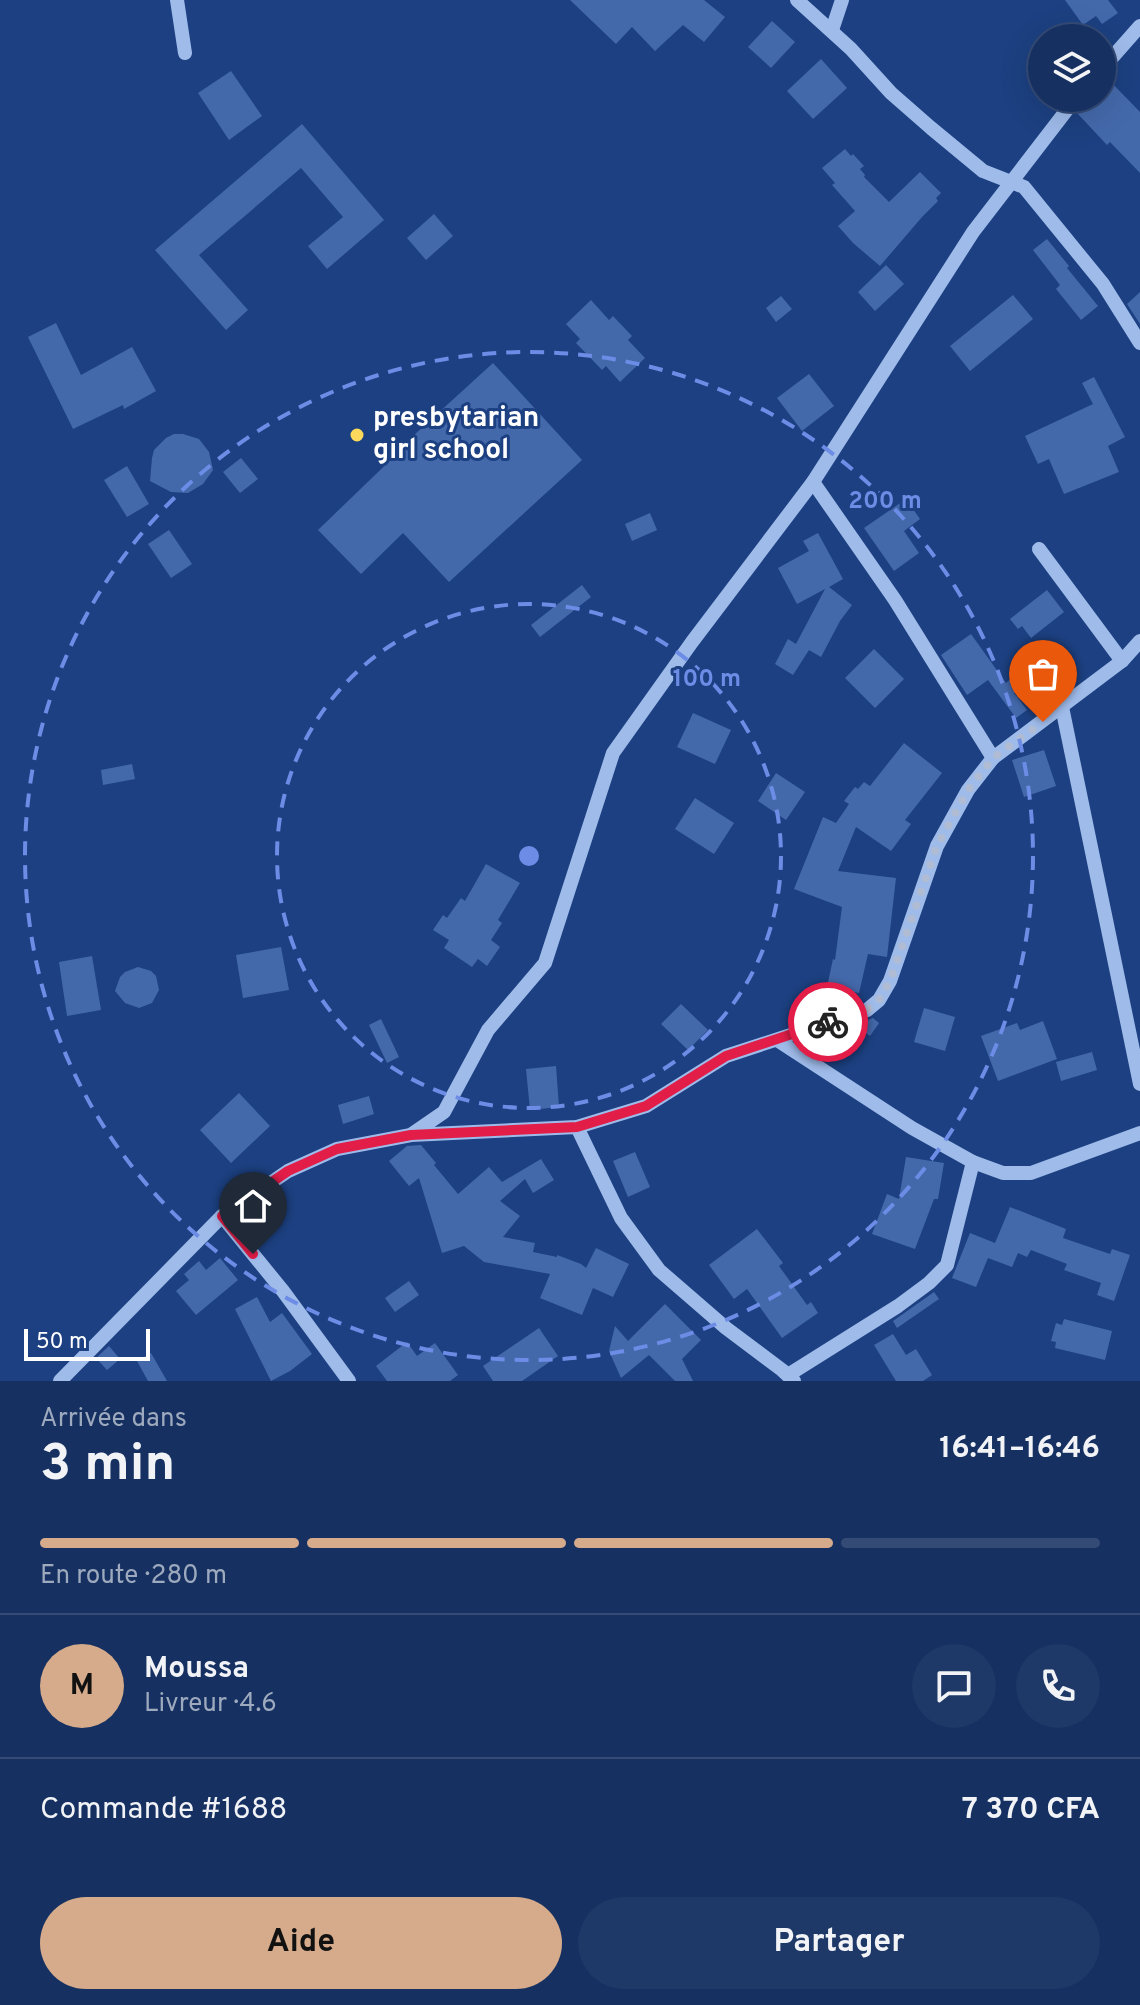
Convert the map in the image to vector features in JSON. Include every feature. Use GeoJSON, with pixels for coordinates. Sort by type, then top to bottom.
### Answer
{"type":"FeatureCollection","features":[{"type":"Feature","properties":{"kind":"street"},"geometry":{"type":"LineString","coordinates":[[177,0],[185,53]]}},
{"type":"Feature","properties":{"kind":"street"},"geometry":{"type":"LineString","coordinates":[[797,0],[832,30],[891,93],[983,171],[1024,187],[1095,273],[1140,343]]}},
{"type":"Feature","properties":{"kind":"street"},"geometry":{"type":"LineString","coordinates":[[832,30],[842,0]]}},
{"type":"Feature","properties":{"kind":"street"},"geometry":{"type":"LineString","coordinates":[[1116,53],[1140,26]]}},
{"type":"Feature","properties":{"kind":"street"},"geometry":{"type":"LineString","coordinates":[[411,1135],[444,1112],[488,1030],[545,963],[613,753],[813,482],[973,232],[1065,112]]}},
{"type":"Feature","properties":{"kind":"street"},"geometry":{"type":"LineString","coordinates":[[813,482],[895,600],[993,758]]}},
{"type":"Feature","properties":{"kind":"street"},"geometry":{"type":"LineString","coordinates":[[1039,549],[1122,661]]}},
{"type":"Feature","properties":{"kind":"street"},"geometry":{"type":"LineString","coordinates":[[60,1381],[222,1216],[288,1171],[337,1149],[411,1135],[577,1127],[646,1106],[726,1056],[867,1010],[879,1000],[890,981],[937,846],[968,790],[993,758],[1122,661],[1140,641]]}},
{"type":"Feature","properties":{"kind":"street"},"geometry":{"type":"LineString","coordinates":[[1062,707],[1140,1084]]}},
{"type":"Feature","properties":{"kind":"street"},"geometry":{"type":"LineString","coordinates":[[777,1040],[912,1128],[973,1162],[1003,1173],[1031,1173],[1140,1133]]}},
{"type":"Feature","properties":{"kind":"street"},"geometry":{"type":"LineString","coordinates":[[577,1127],[621,1218],[659,1270],[726,1328],[791,1378],[898,1306],[947,1265],[973,1162]]}},
{"type":"Feature","properties":{"kind":"street"},"geometry":{"type":"LineString","coordinates":[[222,1216],[283,1291],[349,1381]]}},
{"type":"Feature","properties":{"kind":"building"},"geometry":{"type":"Polygon","coordinates":[[[570,0],[704,0],[725,17],[704,42],[683,25],[655,51],[632,27],[616,44],[570,0]]]}},
{"type":"Feature","properties":{"kind":"building"},"geometry":{"type":"Polygon","coordinates":[[[1065,0],[1108,0],[1118,13],[1102,24],[1096,16],[1082,24],[1065,0]]]}},
{"type":"Feature","properties":{"kind":"building"},"geometry":{"type":"Polygon","coordinates":[[[772,21],[795,42],[771,68],[748,47],[772,21]]]}},
{"type":"Feature","properties":{"kind":"building"},"geometry":{"type":"Polygon","coordinates":[[[821,59],[847,88],[813,119],[787,91],[821,59]]]}},
{"type":"Feature","properties":{"kind":"building"},"geometry":{"type":"Polygon","coordinates":[[[231,71],[262,116],[229,140],[198,93],[231,71]]]}},
{"type":"Feature","properties":{"kind":"building"},"geometry":{"type":"Polygon","coordinates":[[[1116,87],[1140,112],[1140,173],[1110,142],[1107,145],[1077,113],[1116,112],[1116,87]]]}},
{"type":"Feature","properties":{"kind":"building"},"geometry":{"type":"Polygon","coordinates":[[[302,124],[384,220],[327,269],[308,246],[343,217],[301,168],[199,255],[248,310],[226,330],[155,250],[302,124]]]}},
{"type":"Feature","properties":{"kind":"building"},"geometry":{"type":"Polygon","coordinates":[[[845,149],[864,166],[860,169],[864,177],[889,202],[920,172],[941,193],[936,198],[938,201],[880,266],[838,226],[855,211],[832,185],[835,183],[822,168],[845,149]]]}},
{"type":"Feature","properties":{"kind":"building"},"geometry":{"type":"Polygon","coordinates":[[[434,214],[453,236],[426,260],[407,238],[434,214]]]}},
{"type":"Feature","properties":{"kind":"building"},"geometry":{"type":"Polygon","coordinates":[[[1047,239],[1098,306],[1081,320],[1056,289],[1060,285],[1033,250],[1047,239]]]}},
{"type":"Feature","properties":{"kind":"building"},"geometry":{"type":"Polygon","coordinates":[[[886,265],[904,284],[875,311],[858,292],[886,265]]]}},
{"type":"Feature","properties":{"kind":"building"},"geometry":{"type":"Polygon","coordinates":[[[1140,292],[1140,324],[1127,304],[1140,292]]]}},
{"type":"Feature","properties":{"kind":"building"},"geometry":{"type":"Polygon","coordinates":[[[1013,295],[1033,319],[970,371],[950,346],[1013,295]]]}},
{"type":"Feature","properties":{"kind":"building"},"geometry":{"type":"Polygon","coordinates":[[[781,296],[792,309],[776,322],[766,308],[781,296]]]}},
{"type":"Feature","properties":{"kind":"building"},"geometry":{"type":"Polygon","coordinates":[[[591,300],[609,320],[613,316],[632,336],[628,340],[645,358],[620,382],[606,366],[602,370],[576,343],[580,339],[566,324],[591,300]]]}},
{"type":"Feature","properties":{"kind":"building"},"geometry":{"type":"Polygon","coordinates":[[[56,323],[81,375],[132,347],[156,391],[124,409],[123,405],[73,429],[28,337],[56,323]]]}},
{"type":"Feature","properties":{"kind":"building"},"geometry":{"type":"Polygon","coordinates":[[[493,363],[582,460],[449,582],[403,533],[361,574],[318,530],[402,446],[493,363]]]}},
{"type":"Feature","properties":{"kind":"building"},"geometry":{"type":"Polygon","coordinates":[[[809,374],[834,406],[802,431],[777,398],[809,374]]]}},
{"type":"Feature","properties":{"kind":"building"},"geometry":{"type":"Polygon","coordinates":[[[1094,377],[1125,437],[1108,446],[1119,472],[1064,494],[1049,459],[1038,464],[1025,436],[1093,404],[1082,383],[1094,377]]]}},
{"type":"Feature","properties":{"kind":"building"},"geometry":{"type":"Polygon","coordinates":[[[174,434],[199,439],[209,452],[213,470],[203,484],[188,493],[171,492],[150,481],[154,450],[174,434]]]}},
{"type":"Feature","properties":{"kind":"building"},"geometry":{"type":"Polygon","coordinates":[[[241,458],[258,479],[240,493],[223,472],[241,458]]]}},
{"type":"Feature","properties":{"kind":"building"},"geometry":{"type":"Polygon","coordinates":[[[127,466],[149,504],[127,517],[104,480],[127,466]]]}},
{"type":"Feature","properties":{"kind":"building"},"geometry":{"type":"Polygon","coordinates":[[[906,499],[920,519],[904,531],[919,553],[894,571],[864,528],[906,499]]]}},
{"type":"Feature","properties":{"kind":"building"},"geometry":{"type":"Polygon","coordinates":[[[650,513],[657,530],[632,541],[625,524],[650,513]]]}},
{"type":"Feature","properties":{"kind":"building"},"geometry":{"type":"Polygon","coordinates":[[[169,530],[192,564],[171,578],[148,544],[169,530]]]}},
{"type":"Feature","properties":{"kind":"building"},"geometry":{"type":"Polygon","coordinates":[[[818,533],[843,579],[829,587],[852,605],[821,657],[809,650],[793,675],[775,664],[788,639],[796,644],[825,589],[797,604],[778,568],[809,551],[803,541],[818,533]]]}},
{"type":"Feature","properties":{"kind":"building"},"geometry":{"type":"Polygon","coordinates":[[[582,585],[591,597],[540,637],[531,625],[582,585]]]}},
{"type":"Feature","properties":{"kind":"building"},"geometry":{"type":"Polygon","coordinates":[[[1047,590],[1064,612],[1031,638],[1022,626],[1018,629],[1010,619],[1047,590]]]}},
{"type":"Feature","properties":{"kind":"building"},"geometry":{"type":"Polygon","coordinates":[[[971,634],[1006,683],[1036,657],[1044,667],[1014,693],[1027,710],[1016,718],[988,680],[967,695],[941,655],[971,634]]]}},
{"type":"Feature","properties":{"kind":"building"},"geometry":{"type":"Polygon","coordinates":[[[874,649],[904,679],[875,708],[845,678],[874,649]]]}},
{"type":"Feature","properties":{"kind":"building"},"geometry":{"type":"Polygon","coordinates":[[[693,713],[731,730],[715,764],[677,747],[693,713]]]}},
{"type":"Feature","properties":{"kind":"building"},"geometry":{"type":"Polygon","coordinates":[[[904,743],[942,773],[905,820],[911,824],[891,851],[856,827],[838,871],[896,878],[887,957],[868,954],[859,993],[827,987],[835,960],[842,907],[794,889],[823,817],[836,823],[849,804],[844,801],[855,787],[858,789],[864,782],[870,786],[904,743]]]}},
{"type":"Feature","properties":{"kind":"building"},"geometry":{"type":"Polygon","coordinates":[[[1044,750],[1056,786],[1024,797],[1012,760],[1044,750]]]}},
{"type":"Feature","properties":{"kind":"building"},"geometry":{"type":"Polygon","coordinates":[[[132,764],[135,779],[103,785],[101,770],[132,764]]]}},
{"type":"Feature","properties":{"kind":"building"},"geometry":{"type":"Polygon","coordinates":[[[776,773],[805,792],[786,820],[758,801],[776,773]]]}},
{"type":"Feature","properties":{"kind":"building"},"geometry":{"type":"Polygon","coordinates":[[[695,798],[734,823],[714,854],[675,829],[695,798]]]}},
{"type":"Feature","properties":{"kind":"building"},"geometry":{"type":"Polygon","coordinates":[[[486,864],[520,883],[498,920],[502,923],[491,940],[500,947],[487,966],[478,959],[472,967],[444,948],[449,940],[433,930],[443,915],[447,918],[461,898],[465,901],[486,864]]]}},
{"type":"Feature","properties":{"kind":"building"},"geometry":{"type":"Polygon","coordinates":[[[281,947],[289,990],[243,998],[236,955],[281,947]]]}},
{"type":"Feature","properties":{"kind":"building"},"geometry":{"type":"Polygon","coordinates":[[[92,956],[101,1010],[67,1016],[59,962],[92,956]]]}},
{"type":"Feature","properties":{"kind":"building"},"geometry":{"type":"Polygon","coordinates":[[[138,967],[156,976],[159,990],[152,1003],[139,1008],[125,1003],[115,991],[120,977],[138,967]]]}},
{"type":"Feature","properties":{"kind":"building"},"geometry":{"type":"Polygon","coordinates":[[[681,1004],[708,1030],[688,1050],[661,1024],[681,1004]]]}},
{"type":"Feature","properties":{"kind":"building"},"geometry":{"type":"Polygon","coordinates":[[[924,1008],[955,1017],[945,1051],[914,1042],[924,1008]]]}},
{"type":"Feature","properties":{"kind":"building"},"geometry":{"type":"Polygon","coordinates":[[[873,1018],[879,1023],[870,1036],[854,1025],[873,1018]]]}},
{"type":"Feature","properties":{"kind":"building"},"geometry":{"type":"Polygon","coordinates":[[[381,1019],[399,1057],[387,1063],[369,1025],[381,1019]]]}},
{"type":"Feature","properties":{"kind":"building"},"geometry":{"type":"Polygon","coordinates":[[[1043,1021],[1057,1059],[998,1081],[981,1036],[1017,1023],[1020,1030],[1043,1021]]]}},
{"type":"Feature","properties":{"kind":"building"},"geometry":{"type":"Polygon","coordinates":[[[1092,1052],[1097,1070],[1061,1081],[1056,1062],[1092,1052]]]}},
{"type":"Feature","properties":{"kind":"building"},"geometry":{"type":"Polygon","coordinates":[[[556,1066],[559,1107],[530,1110],[526,1069],[556,1066]]]}},
{"type":"Feature","properties":{"kind":"building"},"geometry":{"type":"Polygon","coordinates":[[[239,1093],[270,1126],[231,1163],[200,1130],[239,1093]]]}},
{"type":"Feature","properties":{"kind":"building"},"geometry":{"type":"Polygon","coordinates":[[[369,1096],[374,1114],[343,1124],[338,1105],[369,1096]]]}},
{"type":"Feature","properties":{"kind":"building"},"geometry":{"type":"Polygon","coordinates":[[[421,1145],[458,1194],[489,1167],[502,1182],[541,1159],[554,1180],[533,1193],[525,1179],[500,1201],[520,1216],[503,1237],[535,1243],[533,1252],[557,1255],[586,1268],[596,1248],[629,1264],[613,1297],[593,1288],[582,1315],[540,1298],[550,1274],[484,1262],[464,1246],[442,1253],[419,1178],[409,1186],[389,1161],[407,1146],[421,1145]]]}},
{"type":"Feature","properties":{"kind":"building"},"geometry":{"type":"Polygon","coordinates":[[[635,1152],[650,1187],[628,1197],[613,1161],[635,1152]]]}},
{"type":"Feature","properties":{"kind":"building"},"geometry":{"type":"Polygon","coordinates":[[[906,1157],[944,1163],[938,1199],[934,1199],[915,1249],[872,1234],[887,1194],[899,1199],[906,1157]]]}},
{"type":"Feature","properties":{"kind":"building"},"geometry":{"type":"Polygon","coordinates":[[[1010,1207],[1066,1229],[1063,1238],[1110,1254],[1112,1249],[1130,1255],[1114,1301],[1097,1295],[1101,1283],[1064,1270],[1067,1264],[1031,1250],[1027,1257],[1018,1253],[1012,1267],[988,1258],[976,1287],[952,1278],[970,1233],[995,1243],[1010,1207]]]}},
{"type":"Feature","properties":{"kind":"building"},"geometry":{"type":"Polygon","coordinates":[[[757,1229],[783,1263],[779,1266],[807,1305],[811,1302],[818,1313],[782,1338],[747,1289],[734,1299],[709,1265],[757,1229]]]}},
{"type":"Feature","properties":{"kind":"building"},"geometry":{"type":"Polygon","coordinates":[[[220,1258],[238,1280],[196,1315],[176,1291],[189,1280],[184,1274],[199,1261],[206,1270],[220,1258]]]}},
{"type":"Feature","properties":{"kind":"building"},"geometry":{"type":"Polygon","coordinates":[[[409,1281],[419,1295],[395,1312],[385,1298],[409,1281]]]}},
{"type":"Feature","properties":{"kind":"building"},"geometry":{"type":"Polygon","coordinates":[[[934,1292],[939,1299],[897,1328],[893,1321],[934,1292]]]}},
{"type":"Feature","properties":{"kind":"building"},"geometry":{"type":"Polygon","coordinates":[[[257,1297],[270,1322],[282,1313],[312,1354],[271,1381],[235,1309],[257,1297]]]}},
{"type":"Feature","properties":{"kind":"building"},"geometry":{"type":"Polygon","coordinates":[[[665,1304],[701,1340],[682,1359],[693,1381],[675,1381],[649,1355],[621,1378],[609,1351],[615,1326],[628,1341],[665,1304]]]}},
{"type":"Feature","properties":{"kind":"building"},"geometry":{"type":"Polygon","coordinates":[[[1064,1319],[1112,1331],[1105,1360],[1055,1348],[1056,1342],[1051,1341],[1056,1323],[1062,1325],[1064,1319]]]}},
{"type":"Feature","properties":{"kind":"building"},"geometry":{"type":"Polygon","coordinates":[[[539,1328],[558,1356],[522,1381],[493,1381],[483,1366],[539,1328]]]}},
{"type":"Feature","properties":{"kind":"building"},"geometry":{"type":"Polygon","coordinates":[[[893,1334],[906,1355],[916,1349],[932,1375],[923,1381],[896,1381],[874,1345],[893,1334]]]}},
{"type":"Feature","properties":{"kind":"building"},"geometry":{"type":"Polygon","coordinates":[[[407,1342],[417,1356],[435,1343],[458,1375],[450,1381],[387,1381],[376,1366],[407,1342]]]}},
{"type":"Feature","properties":{"kind":"building"},"geometry":{"type":"Polygon","coordinates":[[[109,1346],[120,1359],[107,1370],[96,1358],[109,1346]]]}},
{"type":"Feature","properties":{"kind":"building"},"geometry":{"type":"Polygon","coordinates":[[[151,1353],[167,1381],[148,1381],[137,1361],[151,1353]]]}},
{"type":"Feature","properties":{"kind":"way so far"},"geometry":{"type":"LineString","coordinates":[[828,1022],[867,1010],[879,1000],[890,981],[937,846],[968,790],[993,758],[1043,722]]}},
{"type":"Feature","properties":{"kind":"place","name":"presbytarian girl school"},"geometry":{"type":"Point","coordinates":[357,435]}},
{"type":"Feature","properties":{"kind":"route"},"geometry":{"type":"LineString","coordinates":[[253,1254],[222,1216],[288,1171],[337,1149],[411,1135],[577,1127],[646,1106],[726,1056],[828,1022]]}}]}
